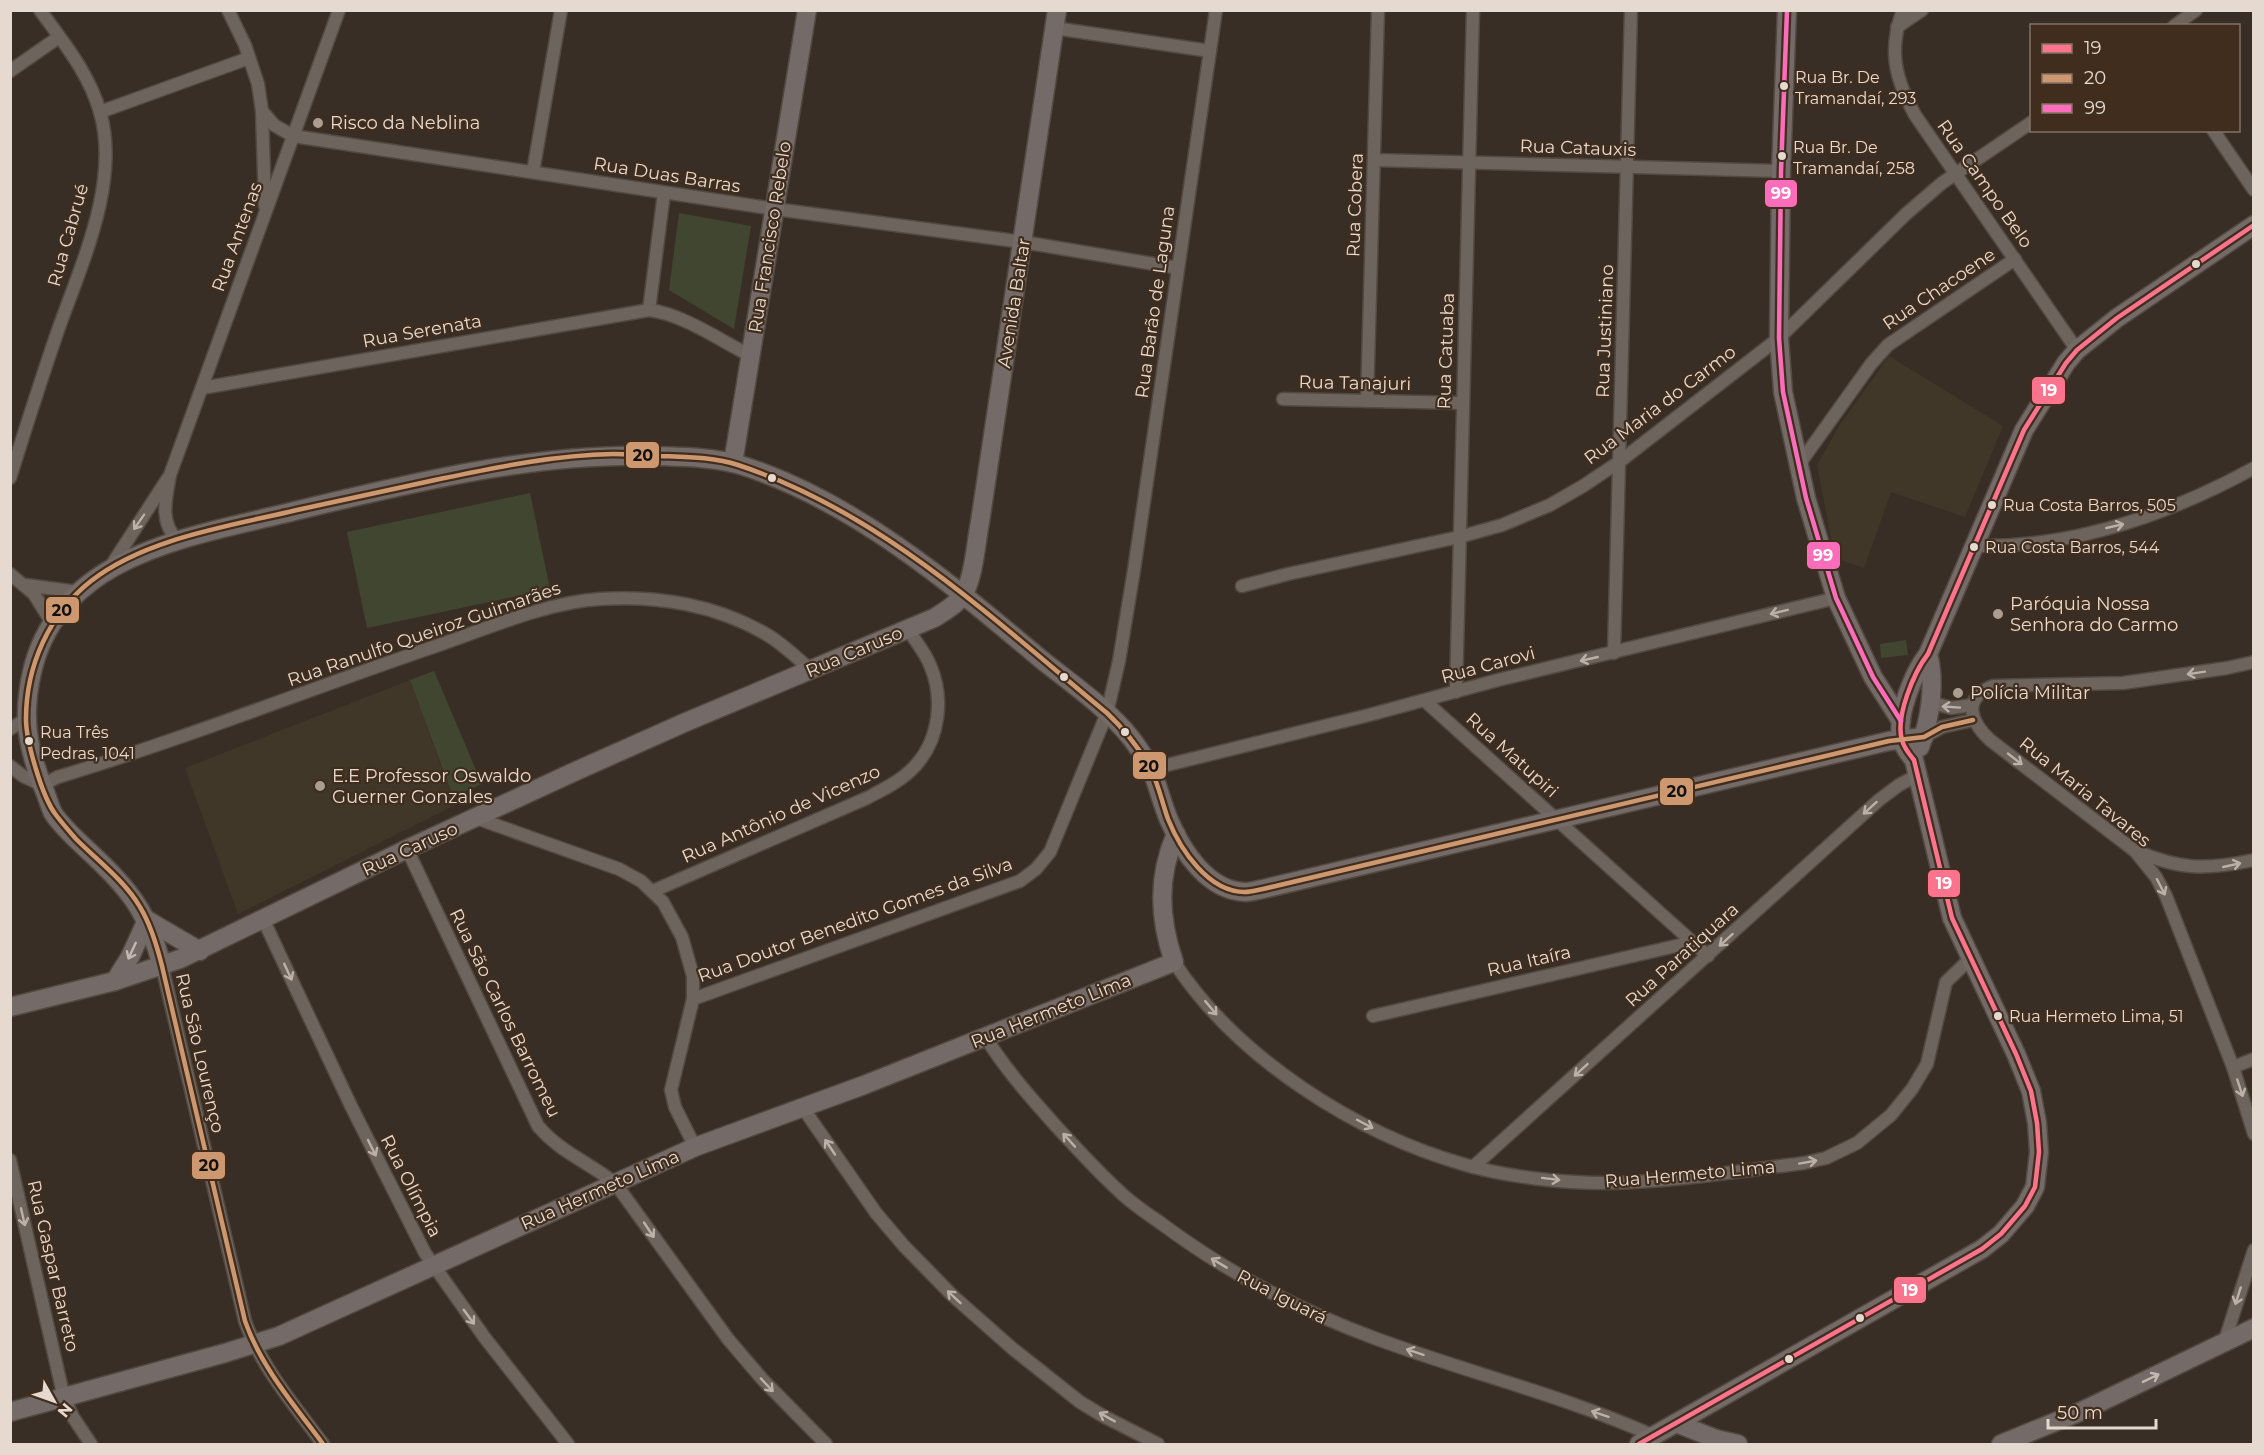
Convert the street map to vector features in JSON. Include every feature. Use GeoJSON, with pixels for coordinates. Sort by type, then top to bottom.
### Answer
{"type":"FeatureCollection","features":[{"type":"Feature","properties":{"kind":"street","name":"Rua Cabrué"},"geometry":{"type":"LineString","coordinates":[[10,478],[89,242],[100,198],[106,160],[100,112],[83,73],[40,10]]}},
{"type":"Feature","properties":{"kind":"street"},"geometry":{"type":"LineString","coordinates":[[228,10],[258,84],[262,111],[265,214]]}},
{"type":"Feature","properties":{"kind":"street","name":"Rua Antenas"},"geometry":{"type":"LineString","coordinates":[[109,568],[170,475],[339,10]]}},
{"type":"Feature","properties":{"kind":"street"},"geometry":{"type":"LineString","coordinates":[[533,172],[561,10]]}},
{"type":"Feature","properties":{"kind":"street","name":"Rua Francisco Rebelo"},"geometry":{"type":"LineString","coordinates":[[733,463],[807,10]]}},
{"type":"Feature","properties":{"kind":"street","name":"Rua Barão de Laguna"},"geometry":{"type":"LineString","coordinates":[[1107,713],[1119,661],[1134,570],[1216,10]]}},
{"type":"Feature","properties":{"kind":"street","name":"Rua Cobera"},"geometry":{"type":"LineString","coordinates":[[1367,401],[1378,10]]}},
{"type":"Feature","properties":{"kind":"street","name":"Rua Catuaba"},"geometry":{"type":"LineString","coordinates":[[1456,692],[1473,10]]}},
{"type":"Feature","properties":{"kind":"street","name":"Rua Justiniano"},"geometry":{"type":"LineString","coordinates":[[1614,653],[1631,10]]}},
{"type":"Feature","properties":{"kind":"street"},"geometry":{"type":"LineString","coordinates":[[1647,1440],[1982,1249],[2001,1234],[2025,1206],[2035,1187],[2039,1152],[2031,1090],[1952,918],[1916,768],[1901,730],[1836,598],[1798,466],[1783,392],[1779,338],[1781,171],[1787,10]]}},
{"type":"Feature","properties":{"kind":"street","name":"Rua Campo Belo"},"geometry":{"type":"LineString","coordinates":[[1903,10],[1897,27],[1894,57],[1905,97],[1915,115],[2077,350]]}},
{"type":"Feature","properties":{"kind":"street"},"geometry":{"type":"LineString","coordinates":[[1897,27],[1922,10]]}},
{"type":"Feature","properties":{"kind":"street"},"geometry":{"type":"LineString","coordinates":[[2177,24],[2196,10]]}},
{"type":"Feature","properties":{"kind":"street"},"geometry":{"type":"LineString","coordinates":[[1055,19],[1210,51]]}},
{"type":"Feature","properties":{"kind":"street","name":"Avenida Baltar"},"geometry":{"type":"LineString","coordinates":[[964,594],[980,522],[1055,19]]}},
{"type":"Feature","properties":{"kind":"street"},"geometry":{"type":"LineString","coordinates":[[10,71],[59,37]]}},
{"type":"Feature","properties":{"kind":"street"},"geometry":{"type":"LineString","coordinates":[[100,112],[249,58]]}},
{"type":"Feature","properties":{"kind":"street"},"geometry":{"type":"LineString","coordinates":[[262,111],[274,125],[293,136]]}},
{"type":"Feature","properties":{"kind":"street","name":"Rua Maria do Carmo"},"geometry":{"type":"LineString","coordinates":[[1242,586],[1459,537],[1502,525],[1533,513],[1583,486],[1618,462],[1779,338],[1906,214],[1956,173],[2030,123]]}},
{"type":"Feature","properties":{"kind":"street"},"geometry":{"type":"LineString","coordinates":[[2214,132],[2253,190]]}},
{"type":"Feature","properties":{"kind":"street","name":"Rua Duas Barras"},"geometry":{"type":"LineString","coordinates":[[293,136],[663,193],[1023,242],[1178,268]]}},
{"type":"Feature","properties":{"kind":"street","name":"Rua Catauxis"},"geometry":{"type":"LineString","coordinates":[[1374,160],[1781,171]]}},
{"type":"Feature","properties":{"kind":"street"},"geometry":{"type":"LineString","coordinates":[[663,193],[649,310],[677,318],[751,356]]}},
{"type":"Feature","properties":{"kind":"street"},"geometry":{"type":"LineString","coordinates":[[1901,730],[1908,694],[1917,670],[1928,654],[2024,430],[2044,395],[2077,350],[2138,303],[2253,225]]}},
{"type":"Feature","properties":{"kind":"street","name":"Rua Chacoene"},"geometry":{"type":"LineString","coordinates":[[1798,466],[1881,351],[2015,259]]}},
{"type":"Feature","properties":{"kind":"street","name":"Rua Serenata"},"geometry":{"type":"LineString","coordinates":[[202,388],[649,310]]}},
{"type":"Feature","properties":{"kind":"street","name":"Rua Tanajuri"},"geometry":{"type":"LineString","coordinates":[[1283,399],[1462,403]]}},
{"type":"Feature","properties":{"kind":"street"},"geometry":{"type":"LineString","coordinates":[[162,966],[147,920],[139,904],[53,812],[30,749],[18,724],[40,646],[52,623],[78,592],[109,568],[177,540],[327,503],[522,463],[612,454],[676,456],[733,463],[790,485],[866,526],[964,594],[1121,726],[1151,769],[1183,848],[1198,867],[1213,880],[1228,888],[1243,892],[1558,821],[1901,730],[1924,737],[1942,727],[1973,720],[1972,705]]}},
{"type":"Feature","properties":{"kind":"street"},"geometry":{"type":"LineString","coordinates":[[1974,546],[2049,541],[2125,524],[2172,508],[2253,468]]}},
{"type":"Feature","properties":{"kind":"street","name":"Rua Antenas"},"geometry":{"type":"LineString","coordinates":[[170,475],[165,519],[169,531],[177,540]]}},
{"type":"Feature","properties":{"kind":"street"},"geometry":{"type":"LineString","coordinates":[[10,574],[26,585],[42,605],[52,623]]}},
{"type":"Feature","properties":{"kind":"street"},"geometry":{"type":"LineString","coordinates":[[26,585],[78,592]]}},
{"type":"Feature","properties":{"kind":"street","name":"Rua Caruso"},"geometry":{"type":"LineString","coordinates":[[10,1007],[115,981],[200,951],[407,849],[676,727],[934,618],[954,605],[964,594]]}},
{"type":"Feature","properties":{"kind":"street","name":"Rua Ranulfo Queiroz Guimarães"},"geometry":{"type":"LineString","coordinates":[[42,785],[58,777],[242,716],[407,656],[574,602],[629,598],[670,601],[706,608],[736,618],[767,635],[812,671]]}},
{"type":"Feature","properties":{"kind":"street","name":"Rua Carovi"},"geometry":{"type":"LineString","coordinates":[[1151,769],[1836,598]]}},
{"type":"Feature","properties":{"kind":"street","name":"Rua Antônio de Vicenzo"},"geometry":{"type":"LineString","coordinates":[[653,891],[867,798],[897,782],[916,765],[931,742],[938,717],[938,687],[930,663],[908,629]]}},
{"type":"Feature","properties":{"kind":"street"},"geometry":{"type":"LineString","coordinates":[[1916,768],[1930,702],[1932,677],[1928,654]]}},
{"type":"Feature","properties":{"kind":"street"},"geometry":{"type":"LineString","coordinates":[[1930,702],[1951,708],[1972,705],[1985,689],[2008,685],[2123,683],[2216,670],[2253,662]]}},
{"type":"Feature","properties":{"kind":"street"},"geometry":{"type":"LineString","coordinates":[[1873,677],[1890,682],[1908,694],[1918,706],[1924,737]]}},
{"type":"Feature","properties":{"kind":"street","name":"Rua Matupiri"},"geometry":{"type":"LineString","coordinates":[[1425,701],[1708,956]]}},
{"type":"Feature","properties":{"kind":"street","name":"Rua Doutor Benedito Gomes da Silva"},"geometry":{"type":"LineString","coordinates":[[693,999],[1020,881],[1036,869],[1050,852],[1107,713]]}},
{"type":"Feature","properties":{"kind":"street","name":"Rua Maria Tavares"},"geometry":{"type":"LineString","coordinates":[[1973,720],[1990,740],[2134,851],[2156,877],[2166,896],[2233,1067],[2253,1134]]}},
{"type":"Feature","properties":{"kind":"street"},"geometry":{"type":"LineString","coordinates":[[10,766],[23,776],[42,785]]}},
{"type":"Feature","properties":{"kind":"street","name":"Rua Paratiquara"},"geometry":{"type":"LineString","coordinates":[[1473,1167],[1916,768]]}},
{"type":"Feature","properties":{"kind":"street"},"geometry":{"type":"LineString","coordinates":[[476,818],[618,868],[641,881],[663,902],[682,937],[693,976],[693,999],[671,1090],[675,1107],[695,1147]]}},
{"type":"Feature","properties":{"kind":"street"},"geometry":{"type":"LineString","coordinates":[[1174,962],[1163,922],[1161,899],[1167,853],[1176,834]]}},
{"type":"Feature","properties":{"kind":"street","name":"Rua São Carlos Barromeu"},"geometry":{"type":"LineString","coordinates":[[407,849],[538,1126],[557,1146],[615,1183],[728,1339],[763,1380],[826,1444]]}},
{"type":"Feature","properties":{"kind":"street"},"geometry":{"type":"LineString","coordinates":[[2134,851],[2163,863],[2196,867],[2221,867],[2253,860]]}},
{"type":"Feature","properties":{"kind":"street","name":"Rua Olímpia"},"geometry":{"type":"LineString","coordinates":[[263,919],[416,1239],[491,1347],[568,1444]]}},
{"type":"Feature","properties":{"kind":"street"},"geometry":{"type":"LineString","coordinates":[[147,920],[200,951]]}},
{"type":"Feature","properties":{"kind":"street"},"geometry":{"type":"LineString","coordinates":[[115,981],[130,957],[147,920]]}},
{"type":"Feature","properties":{"kind":"street","name":"Rua Itaíra"},"geometry":{"type":"LineString","coordinates":[[1373,1016],[1693,942]]}},
{"type":"Feature","properties":{"kind":"street","name":"Rua Hermeto Lima"},"geometry":{"type":"LineString","coordinates":[[10,1412],[255,1345],[316,1320],[432,1265],[695,1147],[986,1038],[1174,962],[1224,1024],[1279,1072],[1320,1100],[1372,1128],[1473,1167],[1562,1180],[1604,1183],[1638,1182],[1826,1158],[1857,1143],[1891,1115],[1912,1089],[1927,1064],[1946,982],[1971,958]]}},
{"type":"Feature","properties":{"kind":"street","name":"Rua São Lourenço"},"geometry":{"type":"LineString","coordinates":[[162,966],[245,1321],[255,1345],[323,1444]]}},
{"type":"Feature","properties":{"kind":"street","name":"Rua Iguará"},"geometry":{"type":"LineString","coordinates":[[986,1038],[1026,1092],[1092,1165],[1121,1193],[1200,1252],[1248,1281],[1304,1310],[1369,1337],[1610,1417],[1647,1440]]}},
{"type":"Feature","properties":{"kind":"street"},"geometry":{"type":"LineString","coordinates":[[2233,1067],[2253,1059]]}},
{"type":"Feature","properties":{"kind":"street"},"geometry":{"type":"LineString","coordinates":[[803,1108],[876,1213],[904,1246],[953,1296],[1013,1349],[1080,1402],[1158,1444]]}},
{"type":"Feature","properties":{"kind":"street","name":"Rua Gaspar Barreto"},"geometry":{"type":"LineString","coordinates":[[10,1160],[64,1398],[73,1417],[91,1444]]}},
{"type":"Feature","properties":{"kind":"street"},"geometry":{"type":"LineString","coordinates":[[2224,1343],[2253,1250]]}},
{"type":"Feature","properties":{"kind":"street"},"geometry":{"type":"LineString","coordinates":[[2001,1444],[2082,1411],[2253,1328]]}},
{"type":"Feature","properties":{"kind":"street"},"geometry":{"type":"LineString","coordinates":[[1676,1423],[1716,1439],[1738,1444]]}},
{"type":"Feature","properties":{"kind":"shaded area"},"geometry":{"type":"Polygon","coordinates":[[[1889,356],[2003,426],[1965,517],[1891,492],[1864,568],[1835,558],[1817,465],[1839,426],[1889,356]]]}},
{"type":"Feature","properties":{"kind":"shaded area","name":"E.E Professor Oswaldo Guerner Gonzales"},"geometry":{"type":"Polygon","coordinates":[[[410,680],[455,805],[238,914],[185,768],[410,680]]]}},
{"type":"Feature","properties":{"kind":"green space"},"geometry":{"type":"Polygon","coordinates":[[[679,213],[751,226],[734,329],[669,290],[679,213]]]}},
{"type":"Feature","properties":{"kind":"green space"},"geometry":{"type":"Polygon","coordinates":[[[530,493],[550,589],[367,628],[347,532],[530,493]]]}},
{"type":"Feature","properties":{"kind":"green space"},"geometry":{"type":"Polygon","coordinates":[[[1906,640],[1908,655],[1881,658],[1880,644],[1906,640]]]}},
{"type":"Feature","properties":{"kind":"green space"},"geometry":{"type":"Polygon","coordinates":[[[434,671],[482,784],[453,797],[410,680],[434,671]]]}},
{"type":"Feature","properties":{"kind":"transit line","name":"99"},"geometry":{"type":"LineString","coordinates":[[1787,10],[1781,171],[1779,338],[1783,392],[1806,498],[1836,598],[1873,677],[1901,721]]}},
{"type":"Feature","properties":{"kind":"transit line","name":"19"},"geometry":{"type":"LineString","coordinates":[[1639,1444],[1982,1249],[2001,1234],[2025,1206],[2035,1187],[2039,1152],[2031,1091],[1952,918],[1914,760],[1902,740],[1903,707],[2024,430],[2066,363],[2077,350],[2117,318],[2254,225]]}},
{"type":"Feature","properties":{"kind":"transit line","name":"20"},"geometry":{"type":"LineString","coordinates":[[323,1444],[269,1370],[245,1321],[162,966],[150,928],[127,888],[76,839],[56,815],[40,783],[29,741],[26,719],[30,680],[35,661],[52,625],[76,594],[91,581],[137,554],[190,535],[244,522],[457,475],[546,460],[625,454],[700,458],[738,465],[790,485],[840,510],[888,540],[978,606],[1107,713],[1130,738],[1150,767],[1173,831],[1197,867],[1219,885],[1245,892],[1889,741],[1924,737],[1942,727],[1973,720]]}},
{"type":"Feature","properties":{"kind":"place","name":"Rua Br. De Tramandaí, 293"},"geometry":{"type":"Point","coordinates":[1784,86]}},
{"type":"Feature","properties":{"kind":"place","name":"Risco da Neblina"},"geometry":{"type":"Point","coordinates":[318,123]}},
{"type":"Feature","properties":{"kind":"place","name":"Rua Br. De Tramandaí, 258"},"geometry":{"type":"Point","coordinates":[1782,156]}},
{"type":"Feature","properties":{"kind":"place","name":"Rua Costa Barros, 505"},"geometry":{"type":"Point","coordinates":[1992,505]}},
{"type":"Feature","properties":{"kind":"place","name":"Rua Costa Barros, 544"},"geometry":{"type":"Point","coordinates":[1974,547]}},
{"type":"Feature","properties":{"kind":"place","name":"Paróquia Nossa Senhora do Carmo"},"geometry":{"type":"Point","coordinates":[1998,614]}},
{"type":"Feature","properties":{"kind":"place","name":"Polícia Militar"},"geometry":{"type":"Point","coordinates":[1958,693]}},
{"type":"Feature","properties":{"kind":"place","name":"Rua Três Pedras, 1041"},"geometry":{"type":"Point","coordinates":[29,741]}},
{"type":"Feature","properties":{"kind":"place","name":"E.E Professor Oswaldo Guerner Gonzales"},"geometry":{"type":"Point","coordinates":[320,786]}},
{"type":"Feature","properties":{"kind":"place","name":"Rua Hermeto Lima, 51"},"geometry":{"type":"Point","coordinates":[1998,1016]}}]}
